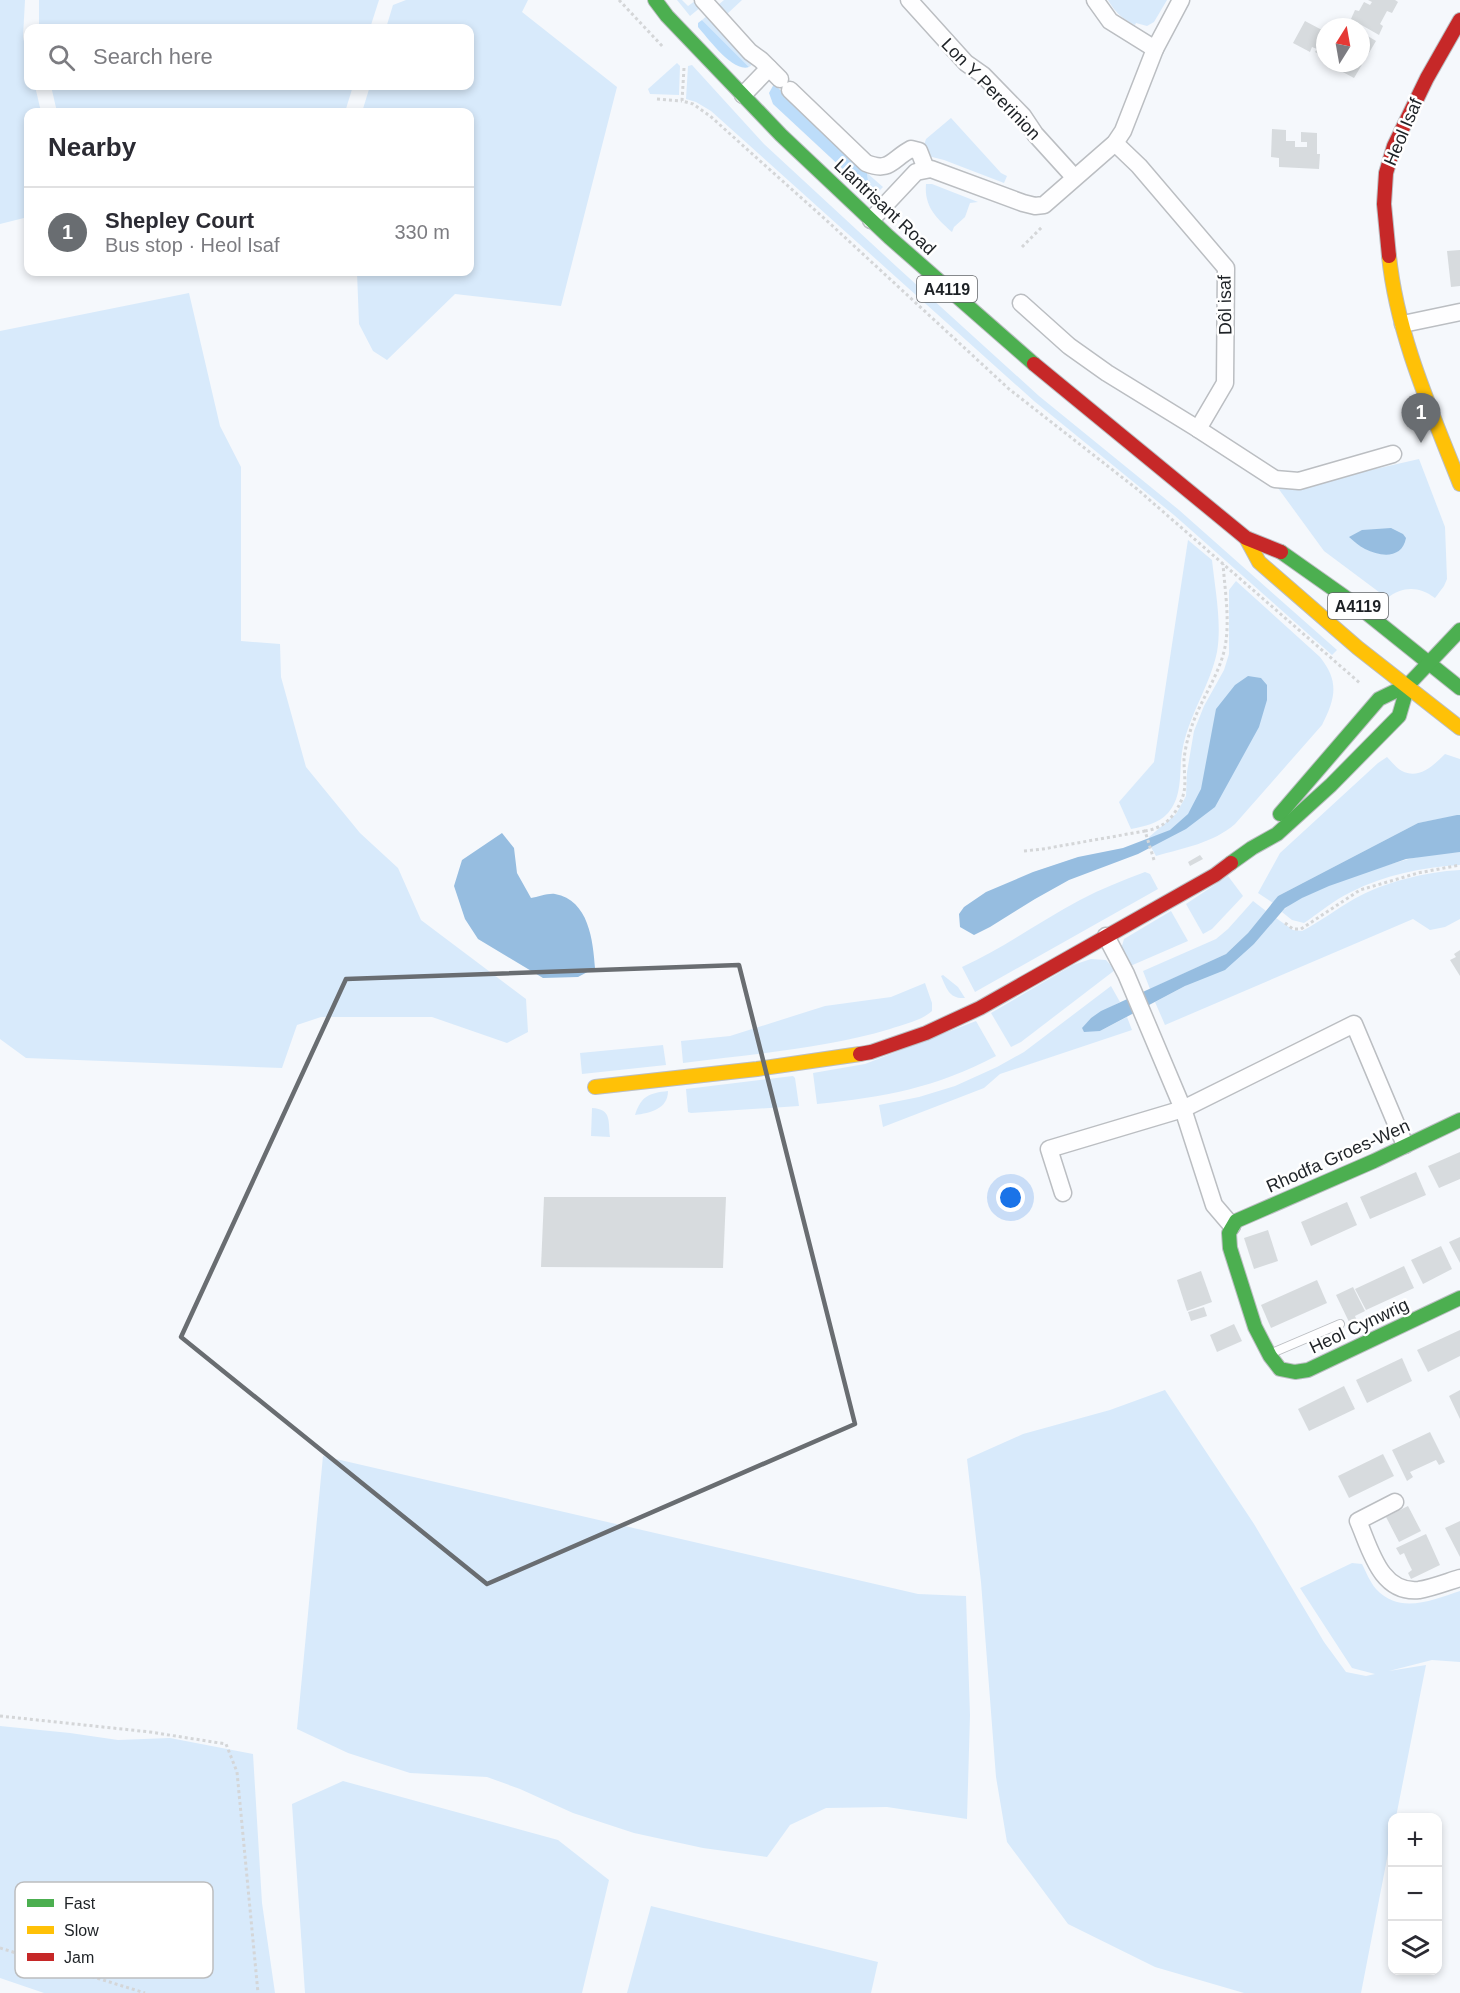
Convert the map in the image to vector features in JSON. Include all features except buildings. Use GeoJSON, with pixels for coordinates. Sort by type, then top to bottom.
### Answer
{"type":"FeatureCollection","features":[{"type":"Feature","properties":{"kind":"main road","name":"Llantrisant Road"},"geometry":{"type":"LineString","coordinates":[[655,0],[781,135],[1005,341],[1246,538],[1280,552],[1359,607],[1460,688]]}},
{"type":"Feature","properties":{"kind":"main road","name":"Heol Isaf"},"geometry":{"type":"LineString","coordinates":[[1460,20],[1408,114],[1394,146],[1386,173],[1384,204],[1391,275],[1413,364],[1460,484]]}},
{"type":"Feature","properties":{"kind":"main road","name":"Llantrisant Road"},"geometry":{"type":"LineString","coordinates":[[1246,538],[1259,562],[1358,648],[1460,728]]}},
{"type":"Feature","properties":{"kind":"main road"},"geometry":{"type":"LineString","coordinates":[[1252,848],[1379,699],[1408,685],[1460,630]]}},
{"type":"Feature","properties":{"kind":"main road"},"geometry":{"type":"LineString","coordinates":[[595,1087],[757,1069],[871,1052],[926,1033],[980,1008],[1215,875],[1252,848],[1277,834],[1371,746],[1399,716],[1408,685]]}},
{"type":"Feature","properties":{"kind":"main road","name":"Rhodfa Groes-Wen"},"geometry":{"type":"LineString","coordinates":[[1232,1226],[1236,1221],[1374,1161],[1460,1120]]}},
{"type":"Feature","properties":{"kind":"main road","name":"Heol Cynwrig"},"geometry":{"type":"LineString","coordinates":[[1232,1226],[1229,1233],[1230,1248],[1260,1338],[1280,1369],[1295,1372],[1308,1370],[1460,1298]]}},
{"type":"Feature","properties":{"kind":"street","name":"Lon Y Pererinion"},"geometry":{"type":"LineString","coordinates":[[909,0],[966,63],[983,75],[1023,116],[1035,134],[1074,177]]}},
{"type":"Feature","properties":{"kind":"street"},"geometry":{"type":"LineString","coordinates":[[1095,0],[1110,21],[1155,49]]}},
{"type":"Feature","properties":{"kind":"street"},"geometry":{"type":"LineString","coordinates":[[871,220],[916,172],[926,169],[1023,203],[1035,206],[1044,205],[1115,143],[1123,130],[1155,49],[1181,0]]}},
{"type":"Feature","properties":{"kind":"street"},"geometry":{"type":"LineString","coordinates":[[706,3],[750,52],[866,163],[875,167],[887,166],[911,149],[919,151],[926,169]]}},
{"type":"Feature","properties":{"kind":"street"},"geometry":{"type":"LineString","coordinates":[[743,95],[780,79]]}},
{"type":"Feature","properties":{"kind":"street","name":"Dôl isaf"},"geometry":{"type":"LineString","coordinates":[[1115,143],[1139,166],[1226,268],[1226,383],[1198,429]]}},
{"type":"Feature","properties":{"kind":"street"},"geometry":{"type":"LineString","coordinates":[[1021,303],[1069,346],[1107,373],[1275,479],[1299,481],[1393,454]]}},
{"type":"Feature","properties":{"kind":"street"},"geometry":{"type":"LineString","coordinates":[[1403,324],[1460,312]]}},
{"type":"Feature","properties":{"kind":"street"},"geometry":{"type":"LineString","coordinates":[[1106,936],[1126,974],[1183,1109],[1214,1205],[1232,1226]]}},
{"type":"Feature","properties":{"kind":"street"},"geometry":{"type":"LineString","coordinates":[[1063,1193],[1049,1149],[1183,1109],[1354,1024],[1406,1145]]}},
{"type":"Feature","properties":{"kind":"street"},"geometry":{"type":"LineString","coordinates":[[1395,1502],[1358,1521],[1379,1571],[1396,1587],[1417,1590],[1460,1578]]}},
{"type":"Feature","properties":{"kind":"lane"},"geometry":{"type":"LineString","coordinates":[[1269,1355],[1340,1324]]}},
{"type":"Feature","properties":{"kind":"path"},"geometry":{"type":"LineString","coordinates":[[619,0],[664,48]]}},
{"type":"Feature","properties":{"kind":"path"},"geometry":{"type":"LineString","coordinates":[[682,101],[684,68]]}},
{"type":"Feature","properties":{"kind":"path"},"geometry":{"type":"LineString","coordinates":[[657,99],[693,104],[710,116],[1009,389],[1137,489],[1361,684]]}},
{"type":"Feature","properties":{"kind":"path"},"geometry":{"type":"LineString","coordinates":[[1022,247],[1043,226]]}},
{"type":"Feature","properties":{"kind":"path"},"geometry":{"type":"LineString","coordinates":[[1024,850],[1043,849],[1154,830],[1167,822],[1176,812],[1186,784],[1184,758],[1190,731],[1224,650],[1227,634],[1223,564]]}},
{"type":"Feature","properties":{"kind":"path"},"geometry":{"type":"LineString","coordinates":[[1146,831],[1154,860]]}},
{"type":"Feature","properties":{"kind":"path"},"geometry":{"type":"LineString","coordinates":[[1285,923],[1293,929],[1301,929],[1360,890],[1418,873],[1460,865]]}},
{"type":"Feature","properties":{"kind":"path"},"geometry":{"type":"LineString","coordinates":[[0,1716],[150,1732],[226,1744],[237,1773],[258,1993]]}},
{"type":"Feature","properties":{"kind":"path"},"geometry":{"type":"LineString","coordinates":[[0,1948],[15,1953]]}},
{"type":"Feature","properties":{"kind":"path"},"geometry":{"type":"LineString","coordinates":[[97,1978],[146,1993]]}},
{"type":"Feature","properties":{"kind":"highlighted area"},"geometry":{"type":"Polygon","coordinates":[[[739,965],[855,1424],[487,1584],[181,1337],[346,979],[739,965]]]}},
{"type":"Feature","properties":{"kind":"shaded area"},"geometry":{"type":"Polygon","coordinates":[[[0,0],[25,0],[24,90],[36,90],[40,108],[24,108],[24,218],[0,224],[0,0]]]}},
{"type":"Feature","properties":{"kind":"shaded area"},"geometry":{"type":"Polygon","coordinates":[[[39,0],[379,0],[371,24],[39,24],[39,0]]]}},
{"type":"Feature","properties":{"kind":"shaded area"},"geometry":{"type":"Polygon","coordinates":[[[406,0],[528,0],[522,12],[617,87],[561,306],[455,294],[387,360],[373,351],[359,324],[357,276],[474,276],[474,108],[363,108],[369,90],[474,90],[474,24],[387,24],[393,5],[406,0]]]}},
{"type":"Feature","properties":{"kind":"shaded area"},"geometry":{"type":"Polygon","coordinates":[[[677,0],[682,0],[688,6],[695,1],[701,7],[690,16],[677,0]]]}},
{"type":"Feature","properties":{"kind":"shaded area"},"geometry":{"type":"Polygon","coordinates":[[[724,0],[742,0],[726,15],[717,6],[724,0]]]}},
{"type":"Feature","properties":{"kind":"shaded area"},"geometry":{"type":"Polygon","coordinates":[[[1108,0],[1167,0],[1154,22],[1147,26],[1136,23],[1135,25],[1126,20],[1116,12],[1108,0]]]}},
{"type":"Feature","properties":{"kind":"shaded area"},"geometry":{"type":"Polygon","coordinates":[[[708,15],[753,64],[749,67],[702,20],[708,15]]]}},
{"type":"Feature","properties":{"kind":"shaded area"},"geometry":{"type":"Polygon","coordinates":[[[702,20],[749,67],[736,65],[721,53],[698,27],[698,23],[702,20]]]}},
{"type":"Feature","properties":{"kind":"shaded area"},"geometry":{"type":"Polygon","coordinates":[[[677,63],[680,66],[679,95],[650,94],[648,89],[677,63]]]}},
{"type":"Feature","properties":{"kind":"shaded area"},"geometry":{"type":"Polygon","coordinates":[[[692,65],[764,144],[1039,396],[1179,510],[1337,650],[1332,655],[1174,515],[1034,401],[711,111],[686,99],[688,66],[692,65]]]}},
{"type":"Feature","properties":{"kind":"shaded area"},"geometry":{"type":"Polygon","coordinates":[[[774,84],[867,173],[868,180],[864,184],[859,184],[773,104],[769,93],[774,84]]]}},
{"type":"Feature","properties":{"kind":"shaded area"},"geometry":{"type":"Polygon","coordinates":[[[52,90],[352,90],[346,108],[56,108],[52,90]]]}},
{"type":"Feature","properties":{"kind":"shaded area"},"geometry":{"type":"Polygon","coordinates":[[[951,118],[1001,173],[1007,176],[1004,183],[928,156],[924,145],[926,139],[951,118]]]}},
{"type":"Feature","properties":{"kind":"shaded area"},"geometry":{"type":"Polygon","coordinates":[[[867,173],[883,187],[878,192],[868,192],[859,184],[864,184],[868,180],[867,173]]]}},
{"type":"Feature","properties":{"kind":"shaded area"},"geometry":{"type":"Polygon","coordinates":[[[926,184],[932,184],[978,202],[970,203],[965,217],[952,232],[932,211],[927,199],[926,184]]]}},
{"type":"Feature","properties":{"kind":"shaded area"},"geometry":{"type":"Polygon","coordinates":[[[189,293],[220,426],[241,467],[241,641],[280,644],[281,677],[306,767],[360,833],[398,868],[421,920],[526,999],[528,1032],[507,1043],[432,1017],[321,1017],[297,1025],[282,1068],[26,1058],[0,1039],[0,331],[189,293]]]}},
{"type":"Feature","properties":{"kind":"shaded area"},"geometry":{"type":"Polygon","coordinates":[[[1419,459],[1445,527],[1447,579],[1435,598],[1423,591],[1411,589],[1399,591],[1387,598],[1324,551],[1278,488],[1292,488],[1419,459]]]}},
{"type":"Feature","properties":{"kind":"shaded area"},"geometry":{"type":"Polygon","coordinates":[[[1391,528],[1406,538],[1404,545],[1395,553],[1384,555],[1371,552],[1349,537],[1362,530],[1391,528]]]}},
{"type":"Feature","properties":{"kind":"shaded area"},"geometry":{"type":"Polygon","coordinates":[[[1188,540],[1212,560],[1218,618],[1217,652],[1185,739],[1180,784],[1173,806],[1164,817],[1156,822],[1131,829],[1119,802],[1154,762],[1188,540]]]}},
{"type":"Feature","properties":{"kind":"shaded area"},"geometry":{"type":"Polygon","coordinates":[[[1236,581],[1320,657],[1333,683],[1330,707],[1322,725],[1235,824],[1208,840],[1156,856],[1149,837],[1176,814],[1186,796],[1187,772],[1194,731],[1204,706],[1224,670],[1229,654],[1229,590],[1236,581]]]}},
{"type":"Feature","properties":{"kind":"shaded area"},"geometry":{"type":"Polygon","coordinates":[[[1248,676],[1261,678],[1267,685],[1267,700],[1259,727],[1215,807],[1186,829],[1138,854],[1069,880],[974,935],[960,927],[959,914],[964,907],[986,892],[1033,872],[1078,857],[1123,848],[1170,830],[1188,814],[1201,789],[1216,709],[1235,685],[1248,676]]]}},
{"type":"Feature","properties":{"kind":"shaded area"},"geometry":{"type":"Polygon","coordinates":[[[1445,754],[1460,759],[1460,815],[1418,823],[1278,896],[1273,903],[1258,893],[1280,853],[1378,763],[1387,757],[1400,770],[1414,774],[1426,770],[1445,754]]]}},
{"type":"Feature","properties":{"kind":"shaded area"},"geometry":{"type":"Polygon","coordinates":[[[1460,815],[1460,852],[1406,859],[1302,898],[1285,908],[1254,944],[1225,970],[1185,986],[1100,1031],[1084,1032],[1082,1028],[1101,1011],[1226,954],[1248,933],[1278,896],[1418,823],[1460,815]]]}},
{"type":"Feature","properties":{"kind":"shaded area"},"geometry":{"type":"Polygon","coordinates":[[[502,833],[514,848],[517,873],[531,898],[555,894],[575,904],[582,913],[593,946],[595,968],[578,977],[543,978],[478,939],[465,919],[454,886],[462,860],[502,833]]]}},
{"type":"Feature","properties":{"kind":"shaded area"},"geometry":{"type":"Polygon","coordinates":[[[1460,852],[1460,865],[1418,870],[1377,881],[1345,895],[1304,923],[1292,920],[1282,912],[1304,896],[1359,874],[1412,858],[1460,852]]]}},
{"type":"Feature","properties":{"kind":"shaded area"},"geometry":{"type":"Polygon","coordinates":[[[1460,870],[1460,919],[1445,927],[1430,930],[1413,919],[1165,1025],[1155,1002],[1254,944],[1276,918],[1293,930],[1302,931],[1354,899],[1378,888],[1419,876],[1460,870]]]}},
{"type":"Feature","properties":{"kind":"shaded area"},"geometry":{"type":"Polygon","coordinates":[[[1145,872],[1150,874],[1158,889],[975,992],[962,967],[1080,900],[1145,872]]]}},
{"type":"Feature","properties":{"kind":"shaded area"},"geometry":{"type":"Polygon","coordinates":[[[1228,876],[1243,896],[1212,929],[1203,934],[1186,904],[1228,876]]]}},
{"type":"Feature","properties":{"kind":"shaded area"},"geometry":{"type":"Polygon","coordinates":[[[1253,901],[1266,911],[1248,933],[1226,954],[1150,989],[1143,971],[1216,939],[1253,901]]]}},
{"type":"Feature","properties":{"kind":"shaded area"},"geometry":{"type":"Polygon","coordinates":[[[1171,911],[1188,941],[1128,967],[1121,949],[1124,939],[1171,911]]]}},
{"type":"Feature","properties":{"kind":"shaded area"},"geometry":{"type":"Polygon","coordinates":[[[1091,959],[1106,960],[1115,970],[1021,1042],[1011,1047],[991,1013],[1073,965],[1091,959]]]}},
{"type":"Feature","properties":{"kind":"shaded area"},"geometry":{"type":"Polygon","coordinates":[[[943,975],[958,987],[965,998],[955,997],[949,992],[941,976],[943,975]]]}},
{"type":"Feature","properties":{"kind":"shaded area"},"geometry":{"type":"Polygon","coordinates":[[[925,983],[932,1003],[932,1011],[907,1024],[865,1036],[813,1046],[683,1063],[681,1041],[730,1036],[825,1006],[891,997],[925,983]]]}},
{"type":"Feature","properties":{"kind":"shaded area"},"geometry":{"type":"Polygon","coordinates":[[[1111,986],[1120,1002],[1091,1018],[1082,1029],[1100,1031],[1127,1017],[1132,1030],[1000,1074],[984,1088],[883,1127],[879,1105],[919,1097],[955,1086],[997,1067],[1024,1052],[1111,986]]]}},
{"type":"Feature","properties":{"kind":"shaded area"},"geometry":{"type":"Polygon","coordinates":[[[976,1021],[996,1056],[952,1076],[909,1089],[865,1098],[817,1104],[813,1073],[865,1064],[976,1021]]]}},
{"type":"Feature","properties":{"kind":"shaded area"},"geometry":{"type":"Polygon","coordinates":[[[663,1045],[666,1065],[582,1074],[580,1053],[663,1045]]]}},
{"type":"Feature","properties":{"kind":"shaded area"},"geometry":{"type":"Polygon","coordinates":[[[793,1076],[799,1106],[688,1112],[686,1089],[793,1076]]]}},
{"type":"Feature","properties":{"kind":"shaded area"},"geometry":{"type":"Polygon","coordinates":[[[668,1091],[662,1106],[635,1115],[640,1104],[647,1097],[668,1091]]]}},
{"type":"Feature","properties":{"kind":"shaded area"},"geometry":{"type":"Polygon","coordinates":[[[592,1108],[606,1113],[610,1137],[591,1136],[592,1108]]]}},
{"type":"Feature","properties":{"kind":"shaded area"},"geometry":{"type":"Polygon","coordinates":[[[1165,1390],[1254,1524],[1324,1642],[1346,1672],[1366,1676],[1375,1674],[1352,1668],[1300,1588],[1352,1563],[1362,1564],[1376,1589],[1395,1602],[1416,1603],[1460,1591],[1460,1662],[1432,1660],[1389,1671],[1426,1665],[1397,1813],[1388,1813],[1388,1854],[1361,1993],[1244,1993],[1155,1967],[1068,1924],[1007,1842],[996,1777],[981,1582],[967,1459],[1023,1434],[1110,1410],[1165,1390]]]}},
{"type":"Feature","properties":{"kind":"shaded area"},"geometry":{"type":"Polygon","coordinates":[[[323,1456],[918,1594],[966,1596],[970,1715],[967,1819],[887,1807],[826,1808],[790,1825],[767,1857],[703,1848],[634,1833],[573,1813],[487,1777],[410,1773],[348,1753],[297,1729],[323,1456]]]}},
{"type":"Feature","properties":{"kind":"shaded area"},"geometry":{"type":"Polygon","coordinates":[[[0,1726],[118,1740],[170,1738],[253,1754],[262,1903],[275,1993],[44,1993],[0,1978],[0,1726]]]}},
{"type":"Feature","properties":{"kind":"shaded area"},"geometry":{"type":"Polygon","coordinates":[[[343,1781],[558,1840],[609,1880],[582,1993],[305,1993],[292,1804],[343,1781]]]}},
{"type":"Feature","properties":{"kind":"shaded area"},"geometry":{"type":"Polygon","coordinates":[[[651,1906],[878,1962],[871,1993],[627,1993],[651,1906]]]}},
{"type":"Feature","properties":{"kind":"traffic: fast"},"geometry":{"type":"LineString","coordinates":[[655,0],[667,16],[781,135],[889,237],[1034,364]]}},
{"type":"Feature","properties":{"kind":"traffic: fast"},"geometry":{"type":"LineString","coordinates":[[1281,552],[1359,607],[1460,688]]}},
{"type":"Feature","properties":{"kind":"traffic: fast"},"geometry":{"type":"LineString","coordinates":[[1280,814],[1379,699],[1408,685],[1460,630]]}},
{"type":"Feature","properties":{"kind":"traffic: fast"},"geometry":{"type":"LineString","coordinates":[[1231,863],[1277,834],[1331,785],[1399,716],[1408,685]]}},
{"type":"Feature","properties":{"kind":"traffic: fast"},"geometry":{"type":"LineString","coordinates":[[1460,1120],[1374,1161],[1236,1221],[1229,1233],[1230,1248],[1255,1327],[1270,1356],[1280,1369],[1295,1372],[1308,1370],[1460,1298]]}},
{"type":"Feature","properties":{"kind":"traffic: slow"},"geometry":{"type":"LineString","coordinates":[[1389,256],[1399,315],[1407,343],[1460,484]]}},
{"type":"Feature","properties":{"kind":"traffic: slow"},"geometry":{"type":"LineString","coordinates":[[1246,538],[1259,562],[1358,648],[1460,728]]}},
{"type":"Feature","properties":{"kind":"traffic: slow"},"geometry":{"type":"LineString","coordinates":[[595,1087],[757,1069],[860,1054]]}},
{"type":"Feature","properties":{"kind":"traffic: jam"},"geometry":{"type":"LineString","coordinates":[[1389,256],[1384,204],[1386,173],[1394,146],[1427,78],[1460,20]]}},
{"type":"Feature","properties":{"kind":"traffic: jam"},"geometry":{"type":"LineString","coordinates":[[1034,364],[1246,538],[1281,552]]}},
{"type":"Feature","properties":{"kind":"traffic: jam"},"geometry":{"type":"LineString","coordinates":[[860,1054],[926,1033],[980,1008],[1215,875],[1231,863]]}},
{"type":"Feature","properties":{"kind":"place","name":"Shepley Court"},"geometry":{"type":"Point","coordinates":[1421,443]}}]}
